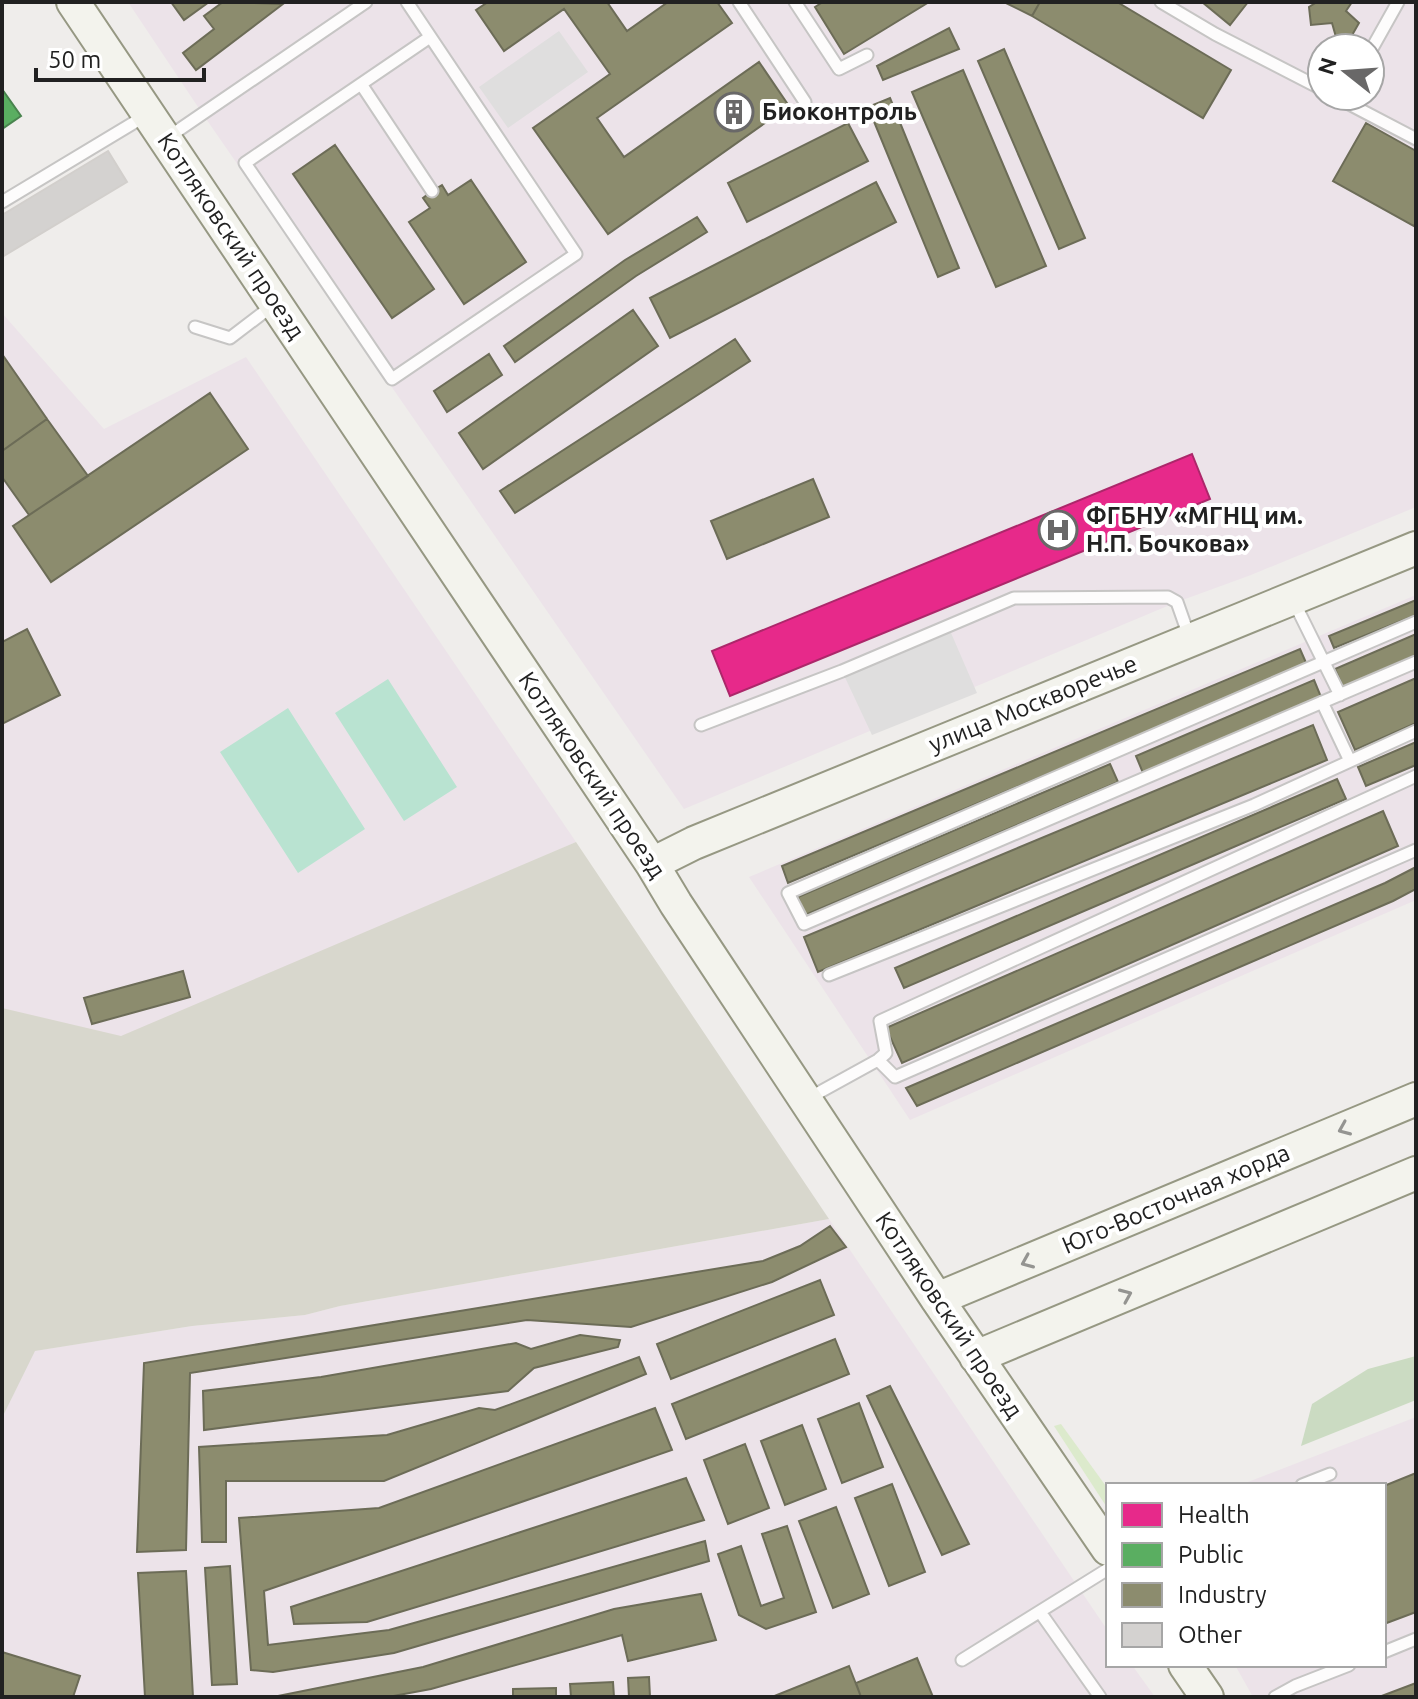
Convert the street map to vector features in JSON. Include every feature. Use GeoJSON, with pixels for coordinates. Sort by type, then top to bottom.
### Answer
{"type":"FeatureCollection","features":[{"type":"Feature","properties":{"kind":"main road","name":"Котляковский проезд"},"geometry":{"type":"LineString","coordinates":[[73,2],[652,864],[937,1299],[1106,1546]]}},
{"type":"Feature","properties":{"kind":"main road","name":"улица Москворечье"},"geometry":{"type":"LineString","coordinates":[[652,864],[694,843],[1416,548]]}},
{"type":"Feature","properties":{"kind":"main road","name":"Юго-Восточная хорда"},"geometry":{"type":"LineString","coordinates":[[937,1299],[1416,1099]]}},
{"type":"Feature","properties":{"kind":"main road"},"geometry":{"type":"LineString","coordinates":[[976,1357],[1416,1173]]}},
{"type":"Feature","properties":{"kind":"main road"},"geometry":{"type":"LineString","coordinates":[[1186,1667],[1207,1697]]}},
{"type":"Feature","properties":{"kind":"lane"},"geometry":{"type":"LineString","coordinates":[[2,202],[158,126],[366,2]]}},
{"type":"Feature","properties":{"kind":"lane"},"geometry":{"type":"LineString","coordinates":[[407,2],[576,254],[392,379],[245,163],[430,37]]}},
{"type":"Feature","properties":{"kind":"lane"},"geometry":{"type":"LineString","coordinates":[[739,2],[805,102]]}},
{"type":"Feature","properties":{"kind":"lane"},"geometry":{"type":"LineString","coordinates":[[795,2],[839,69],[867,55]]}},
{"type":"Feature","properties":{"kind":"lane"},"geometry":{"type":"LineString","coordinates":[[1161,2],[1306,81]]}},
{"type":"Feature","properties":{"kind":"lane"},"geometry":{"type":"LineString","coordinates":[[1381,32],[1398,2]]}},
{"type":"Feature","properties":{"kind":"lane"},"geometry":{"type":"LineString","coordinates":[[361,84],[432,191]]}},
{"type":"Feature","properties":{"kind":"lane"},"geometry":{"type":"LineString","coordinates":[[1368,112],[1416,139]]}},
{"type":"Feature","properties":{"kind":"lane"},"geometry":{"type":"LineString","coordinates":[[195,327],[230,338],[276,303]]}},
{"type":"Feature","properties":{"kind":"lane"},"geometry":{"type":"LineString","coordinates":[[701,725],[842,671],[1014,598],[1168,597],[1177,602],[1190,639]]}},
{"type":"Feature","properties":{"kind":"lane"},"geometry":{"type":"LineString","coordinates":[[1292,599],[1340,695]]}},
{"type":"Feature","properties":{"kind":"lane"},"geometry":{"type":"LineString","coordinates":[[1416,622],[788,893],[804,924],[1416,662]]}},
{"type":"Feature","properties":{"kind":"lane"},"geometry":{"type":"LineString","coordinates":[[1322,702],[1350,761]]}},
{"type":"Feature","properties":{"kind":"lane"},"geometry":{"type":"LineString","coordinates":[[829,975],[1254,805],[1416,731]]}},
{"type":"Feature","properties":{"kind":"lane"},"geometry":{"type":"LineString","coordinates":[[806,1100],[886,1053],[880,1021],[1416,776]]}},
{"type":"Feature","properties":{"kind":"lane"},"geometry":{"type":"LineString","coordinates":[[878,1060],[895,1077],[1416,850]]}},
{"type":"Feature","properties":{"kind":"lane"},"geometry":{"type":"LineString","coordinates":[[1307,1483],[1330,1474]]}},
{"type":"Feature","properties":{"kind":"lane"},"geometry":{"type":"LineString","coordinates":[[962,1660],[1106,1570]]}},
{"type":"Feature","properties":{"kind":"lane"},"geometry":{"type":"LineString","coordinates":[[1040,1612],[1100,1697]]}},
{"type":"Feature","properties":{"kind":"lane"},"geometry":{"type":"LineString","coordinates":[[1386,1651],[1416,1639]]}},
{"type":"Feature","properties":{"kind":"lane"},"geometry":{"type":"LineString","coordinates":[[1275,1697],[1344,1667]]}},
{"type":"Feature","properties":{"kind":"shaded area"},"geometry":{"type":"Polygon","coordinates":[[[128,2],[1416,2],[1416,507],[1177,602],[684,809],[128,2]]]}},
{"type":"Feature","properties":{"kind":"shaded area"},"geometry":{"type":"Polygon","coordinates":[[[559,31],[588,72],[508,128],[479,87],[559,31]]]}},
{"type":"Feature","properties":{"kind":"shaded area"},"geometry":{"type":"Polygon","coordinates":[[[2,313],[104,429],[246,357],[576,842],[122,1040],[2,1010],[2,313]]]}},
{"type":"Feature","properties":{"kind":"shaded area"},"geometry":{"type":"Polygon","coordinates":[[[1416,595],[1416,900],[910,1120],[749,877],[1416,595]]]}},
{"type":"Feature","properties":{"kind":"shaded area"},"geometry":{"type":"Polygon","coordinates":[[[948,626],[977,693],[872,735],[842,671],[948,626]]]}},
{"type":"Feature","properties":{"kind":"shaded area"},"geometry":{"type":"Polygon","coordinates":[[[576,842],[829,1219],[340,1306],[305,1315],[192,1326],[35,1351],[2,1418],[2,1008],[121,1036],[576,842]]]}},
{"type":"Feature","properties":{"kind":"shaded area"},"geometry":{"type":"Polygon","coordinates":[[[829,1219],[1106,1628],[1106,1667],[1133,1667],[1155,1697],[2,1697],[2,1418],[34,1351],[192,1326],[305,1315],[340,1306],[829,1219]]]}},
{"type":"Feature","properties":{"kind":"shaded area"},"geometry":{"type":"Polygon","coordinates":[[[1416,1417],[1416,1697],[1253,1697],[1236,1667],[1386,1667],[1386,1483],[1245,1483],[1416,1417]]]}},
{"type":"Feature","properties":{"kind":"green space"},"geometry":{"type":"Polygon","coordinates":[[[388,679],[457,787],[404,821],[335,713],[388,679]]]}},
{"type":"Feature","properties":{"kind":"green space"},"geometry":{"type":"Polygon","coordinates":[[[288,708],[365,829],[298,873],[220,752],[288,708]]]}},
{"type":"Feature","properties":{"kind":"green space"},"geometry":{"type":"Polygon","coordinates":[[[1416,1356],[1416,1400],[1301,1446],[1312,1404],[1368,1369],[1416,1356]]]}},
{"type":"Feature","properties":{"kind":"green space"},"geometry":{"type":"Polygon","coordinates":[[[1061,1424],[1106,1486],[1106,1506],[1054,1426],[1061,1424]]]}},
{"type":"Feature","properties":{"kind":"building: Health"},"geometry":{"type":"Polygon","coordinates":[[[1192,454],[1210,499],[730,696],[712,651],[1192,454]]]}},
{"type":"Feature","properties":{"kind":"building: Public"},"geometry":{"type":"Polygon","coordinates":[[[2,89],[21,116],[2,129],[2,89]]]}},
{"type":"Feature","properties":{"kind":"building: Industry"},"geometry":{"type":"Polygon","coordinates":[[[171,2],[209,2],[184,20],[171,2]]]}},
{"type":"Feature","properties":{"kind":"building: Industry"},"geometry":{"type":"Polygon","coordinates":[[[223,2],[283,4],[196,70],[183,53],[214,29],[204,16],[223,2]]]}},
{"type":"Feature","properties":{"kind":"building: Industry","name":"Биоконтроль"},"geometry":{"type":"Polygon","coordinates":[[[488,2],[607,2],[627,31],[668,2],[717,2],[732,23],[597,118],[624,157],[759,62],[789,106],[608,234],[533,128],[610,74],[564,9],[504,51],[476,10],[488,2]]]}},
{"type":"Feature","properties":{"kind":"building: Industry"},"geometry":{"type":"Polygon","coordinates":[[[823,2],[929,2],[844,54],[815,7],[823,2]]]}},
{"type":"Feature","properties":{"kind":"building: Industry"},"geometry":{"type":"Polygon","coordinates":[[[1004,2],[1040,2],[1032,16],[1004,2]]]}},
{"type":"Feature","properties":{"kind":"building: Industry"},"geometry":{"type":"Polygon","coordinates":[[[1040,2],[1117,2],[1231,70],[1203,118],[1032,16],[1040,2]]]}},
{"type":"Feature","properties":{"kind":"building: Industry"},"geometry":{"type":"Polygon","coordinates":[[[1202,2],[1248,2],[1230,25],[1202,2]]]}},
{"type":"Feature","properties":{"kind":"building: Industry"},"geometry":{"type":"Polygon","coordinates":[[[1317,2],[1352,2],[1346,11],[1359,23],[1354,32],[1335,32],[1332,23],[1311,25],[1309,7],[1317,2]]]}},
{"type":"Feature","properties":{"kind":"building: Industry"},"geometry":{"type":"Polygon","coordinates":[[[949,28],[959,49],[883,80],[877,66],[949,28]]]}},
{"type":"Feature","properties":{"kind":"building: Industry"},"geometry":{"type":"Polygon","coordinates":[[[1004,49],[1085,238],[1059,249],[978,61],[1004,49]]]}},
{"type":"Feature","properties":{"kind":"building: Industry"},"geometry":{"type":"Polygon","coordinates":[[[963,70],[1046,266],[996,287],[912,92],[963,70]]]}},
{"type":"Feature","properties":{"kind":"building: Industry"},"geometry":{"type":"Polygon","coordinates":[[[890,98],[959,268],[938,277],[868,107],[890,98]]]}},
{"type":"Feature","properties":{"kind":"building: Industry"},"geometry":{"type":"Polygon","coordinates":[[[848,123],[868,161],[747,222],[728,183],[848,123]]]}},
{"type":"Feature","properties":{"kind":"building: Industry"},"geometry":{"type":"Polygon","coordinates":[[[1366,123],[1416,151],[1414,226],[1333,181],[1366,123]]]}},
{"type":"Feature","properties":{"kind":"building: Industry"},"geometry":{"type":"Polygon","coordinates":[[[335,145],[434,289],[392,318],[293,174],[335,145]]]}},
{"type":"Feature","properties":{"kind":"building: Industry"},"geometry":{"type":"Polygon","coordinates":[[[471,180],[526,262],[464,304],[409,222],[430,208],[423,198],[432,191],[442,185],[448,195],[471,180]]]}},
{"type":"Feature","properties":{"kind":"building: Industry"},"geometry":{"type":"Polygon","coordinates":[[[876,182],[896,222],[670,338],[650,298],[876,182]]]}},
{"type":"Feature","properties":{"kind":"building: Industry"},"geometry":{"type":"Polygon","coordinates":[[[697,217],[707,232],[636,276],[515,362],[504,346],[625,260],[697,217]]]}},
{"type":"Feature","properties":{"kind":"building: Industry"},"geometry":{"type":"Polygon","coordinates":[[[633,310],[658,346],[483,469],[459,433],[633,310]]]}},
{"type":"Feature","properties":{"kind":"building: Industry"},"geometry":{"type":"Polygon","coordinates":[[[735,339],[750,361],[515,513],[500,491],[735,339]]]}},
{"type":"Feature","properties":{"kind":"building: Industry"},"geometry":{"type":"Polygon","coordinates":[[[2,354],[47,419],[2,451],[2,354]]]}},
{"type":"Feature","properties":{"kind":"building: Industry"},"geometry":{"type":"Polygon","coordinates":[[[489,354],[502,375],[447,412],[434,391],[489,354]]]}},
{"type":"Feature","properties":{"kind":"building: Industry"},"geometry":{"type":"Polygon","coordinates":[[[210,393],[248,449],[51,582],[13,526],[210,393]]]}},
{"type":"Feature","properties":{"kind":"building: Industry"},"geometry":{"type":"Polygon","coordinates":[[[47,419],[88,476],[29,515],[2,477],[2,451],[47,419]]]}},
{"type":"Feature","properties":{"kind":"building: Industry"},"geometry":{"type":"Polygon","coordinates":[[[813,479],[829,517],[727,559],[711,521],[813,479]]]}},
{"type":"Feature","properties":{"kind":"building: Industry"},"geometry":{"type":"Polygon","coordinates":[[[1416,600],[1416,615],[1334,648],[1329,636],[1416,600]]]}},
{"type":"Feature","properties":{"kind":"building: Industry"},"geometry":{"type":"Polygon","coordinates":[[[27,629],[60,695],[2,724],[2,642],[27,629]]]}},
{"type":"Feature","properties":{"kind":"building: Industry"},"geometry":{"type":"Polygon","coordinates":[[[1416,634],[1416,655],[1343,687],[1335,669],[1416,634]]]}},
{"type":"Feature","properties":{"kind":"building: Industry"},"geometry":{"type":"Polygon","coordinates":[[[1300,649],[1307,665],[788,883],[782,866],[1300,649]]]}},
{"type":"Feature","properties":{"kind":"building: Industry"},"geometry":{"type":"Polygon","coordinates":[[[1416,678],[1416,723],[1355,750],[1338,712],[1416,678]]]}},
{"type":"Feature","properties":{"kind":"building: Industry"},"geometry":{"type":"Polygon","coordinates":[[[1314,680],[1321,697],[1143,773],[1136,756],[1314,680]]]}},
{"type":"Feature","properties":{"kind":"building: Industry"},"geometry":{"type":"Polygon","coordinates":[[[1313,725],[1327,760],[818,972],[804,937],[1313,725]]]}},
{"type":"Feature","properties":{"kind":"building: Industry"},"geometry":{"type":"Polygon","coordinates":[[[1416,742],[1416,765],[1366,786],[1358,767],[1416,742]]]}},
{"type":"Feature","properties":{"kind":"building: Industry"},"geometry":{"type":"Polygon","coordinates":[[[1110,764],[1118,782],[805,915],[798,897],[1110,764]]]}},
{"type":"Feature","properties":{"kind":"building: Industry"},"geometry":{"type":"Polygon","coordinates":[[[1337,779],[1346,799],[904,988],[895,968],[1337,779]]]}},
{"type":"Feature","properties":{"kind":"building: Industry"},"geometry":{"type":"Polygon","coordinates":[[[1383,811],[1398,846],[902,1063],[886,1028],[1383,811]]]}},
{"type":"Feature","properties":{"kind":"building: Industry"},"geometry":{"type":"Polygon","coordinates":[[[1416,867],[1416,889],[1393,901],[917,1106],[906,1088],[1385,883],[1416,867]]]}},
{"type":"Feature","properties":{"kind":"building: Industry"},"geometry":{"type":"Polygon","coordinates":[[[183,971],[190,997],[92,1024],[84,998],[183,971]]]}},
{"type":"Feature","properties":{"kind":"building: Industry"},"geometry":{"type":"Polygon","coordinates":[[[830,1226],[846,1247],[772,1282],[631,1327],[527,1320],[190,1373],[186,1550],[137,1552],[144,1363],[763,1261],[800,1246],[830,1226]]]}},
{"type":"Feature","properties":{"kind":"building: Industry"},"geometry":{"type":"Polygon","coordinates":[[[820,1280],[834,1315],[671,1379],[657,1344],[820,1280]]]}},
{"type":"Feature","properties":{"kind":"building: Industry"},"geometry":{"type":"Polygon","coordinates":[[[580,1335],[620,1340],[618,1347],[534,1368],[508,1391],[204,1430],[203,1391],[321,1377],[516,1343],[531,1349],[580,1335]]]}},
{"type":"Feature","properties":{"kind":"building: Industry"},"geometry":{"type":"Polygon","coordinates":[[[835,1339],[849,1374],[686,1439],[672,1404],[835,1339]]]}},
{"type":"Feature","properties":{"kind":"building: Industry"},"geometry":{"type":"Polygon","coordinates":[[[639,1357],[646,1374],[384,1481],[226,1481],[226,1542],[202,1542],[199,1447],[387,1435],[479,1408],[495,1410],[639,1357]]]}},
{"type":"Feature","properties":{"kind":"building: Industry"},"geometry":{"type":"Polygon","coordinates":[[[890,1386],[969,1544],[942,1555],[867,1396],[890,1386]]]}},
{"type":"Feature","properties":{"kind":"building: Industry"},"geometry":{"type":"Polygon","coordinates":[[[859,1403],[883,1467],[842,1483],[818,1419],[859,1403]]]}},
{"type":"Feature","properties":{"kind":"building: Industry"},"geometry":{"type":"Polygon","coordinates":[[[655,1408],[672,1450],[264,1591],[268,1645],[389,1630],[705,1541],[709,1561],[394,1653],[273,1672],[251,1670],[239,1518],[379,1508],[655,1408]]]}},
{"type":"Feature","properties":{"kind":"building: Industry"},"geometry":{"type":"Polygon","coordinates":[[[802,1425],[826,1489],[785,1505],[761,1441],[802,1425]]]}},
{"type":"Feature","properties":{"kind":"building: Industry"},"geometry":{"type":"Polygon","coordinates":[[[745,1444],[769,1508],[728,1524],[704,1460],[745,1444]]]}},
{"type":"Feature","properties":{"kind":"building: Industry"},"geometry":{"type":"Polygon","coordinates":[[[1416,1473],[1416,1612],[1386,1623],[1386,1485],[1416,1473]]]}},
{"type":"Feature","properties":{"kind":"building: Industry"},"geometry":{"type":"Polygon","coordinates":[[[686,1478],[704,1520],[367,1622],[294,1624],[291,1607],[686,1478]]]}},
{"type":"Feature","properties":{"kind":"building: Industry"},"geometry":{"type":"Polygon","coordinates":[[[892,1484],[925,1572],[889,1586],[855,1498],[892,1484]]]}},
{"type":"Feature","properties":{"kind":"building: Industry"},"geometry":{"type":"Polygon","coordinates":[[[836,1507],[869,1594],[833,1608],[799,1521],[836,1507]]]}},
{"type":"Feature","properties":{"kind":"building: Industry"},"geometry":{"type":"Polygon","coordinates":[[[787,1526],[816,1612],[766,1629],[739,1615],[718,1554],[741,1546],[761,1606],[784,1598],[762,1534],[787,1526]]]}},
{"type":"Feature","properties":{"kind":"building: Industry"},"geometry":{"type":"Polygon","coordinates":[[[230,1566],[237,1684],[212,1685],[205,1568],[230,1566]]]}},
{"type":"Feature","properties":{"kind":"building: Industry"},"geometry":{"type":"Polygon","coordinates":[[[186,1571],[193,1697],[145,1697],[138,1573],[186,1571]]]}},
{"type":"Feature","properties":{"kind":"building: Industry"},"geometry":{"type":"Polygon","coordinates":[[[701,1594],[716,1640],[628,1661],[622,1635],[431,1689],[388,1697],[273,1697],[423,1667],[614,1609],[701,1594]]]}},
{"type":"Feature","properties":{"kind":"building: Industry"},"geometry":{"type":"Polygon","coordinates":[[[2,1652],[80,1676],[73,1697],[2,1697],[2,1652]]]}},
{"type":"Feature","properties":{"kind":"building: Industry"},"geometry":{"type":"Polygon","coordinates":[[[917,1658],[933,1697],[861,1697],[856,1683],[917,1658]]]}},
{"type":"Feature","properties":{"kind":"building: Industry"},"geometry":{"type":"Polygon","coordinates":[[[849,1666],[861,1697],[772,1697],[849,1666]]]}},
{"type":"Feature","properties":{"kind":"building: Industry"},"geometry":{"type":"Polygon","coordinates":[[[649,1677],[650,1697],[629,1697],[628,1678],[649,1677]]]}},
{"type":"Feature","properties":{"kind":"building: Industry"},"geometry":{"type":"Polygon","coordinates":[[[613,1682],[614,1697],[571,1697],[570,1684],[613,1682]]]}},
{"type":"Feature","properties":{"kind":"building: Industry"},"geometry":{"type":"Polygon","coordinates":[[[1416,1683],[1416,1697],[1379,1697],[1416,1683]]]}},
{"type":"Feature","properties":{"kind":"building: Industry"},"geometry":{"type":"Polygon","coordinates":[[[556,1688],[556,1697],[513,1697],[513,1689],[556,1688]]]}},
{"type":"Feature","properties":{"kind":"building: Other"},"geometry":{"type":"Polygon","coordinates":[[[108,151],[127,182],[2,257],[2,215],[108,151]]]}},
{"type":"Feature","properties":{"kind":"place","name":"Биоконтроль"},"geometry":{"type":"Point","coordinates":[734,112]}},
{"type":"Feature","properties":{"kind":"place","name":"ФГБНУ «МГНЦ им. Н.П. Бочкова»"},"geometry":{"type":"Point","coordinates":[1058,530]}}]}
